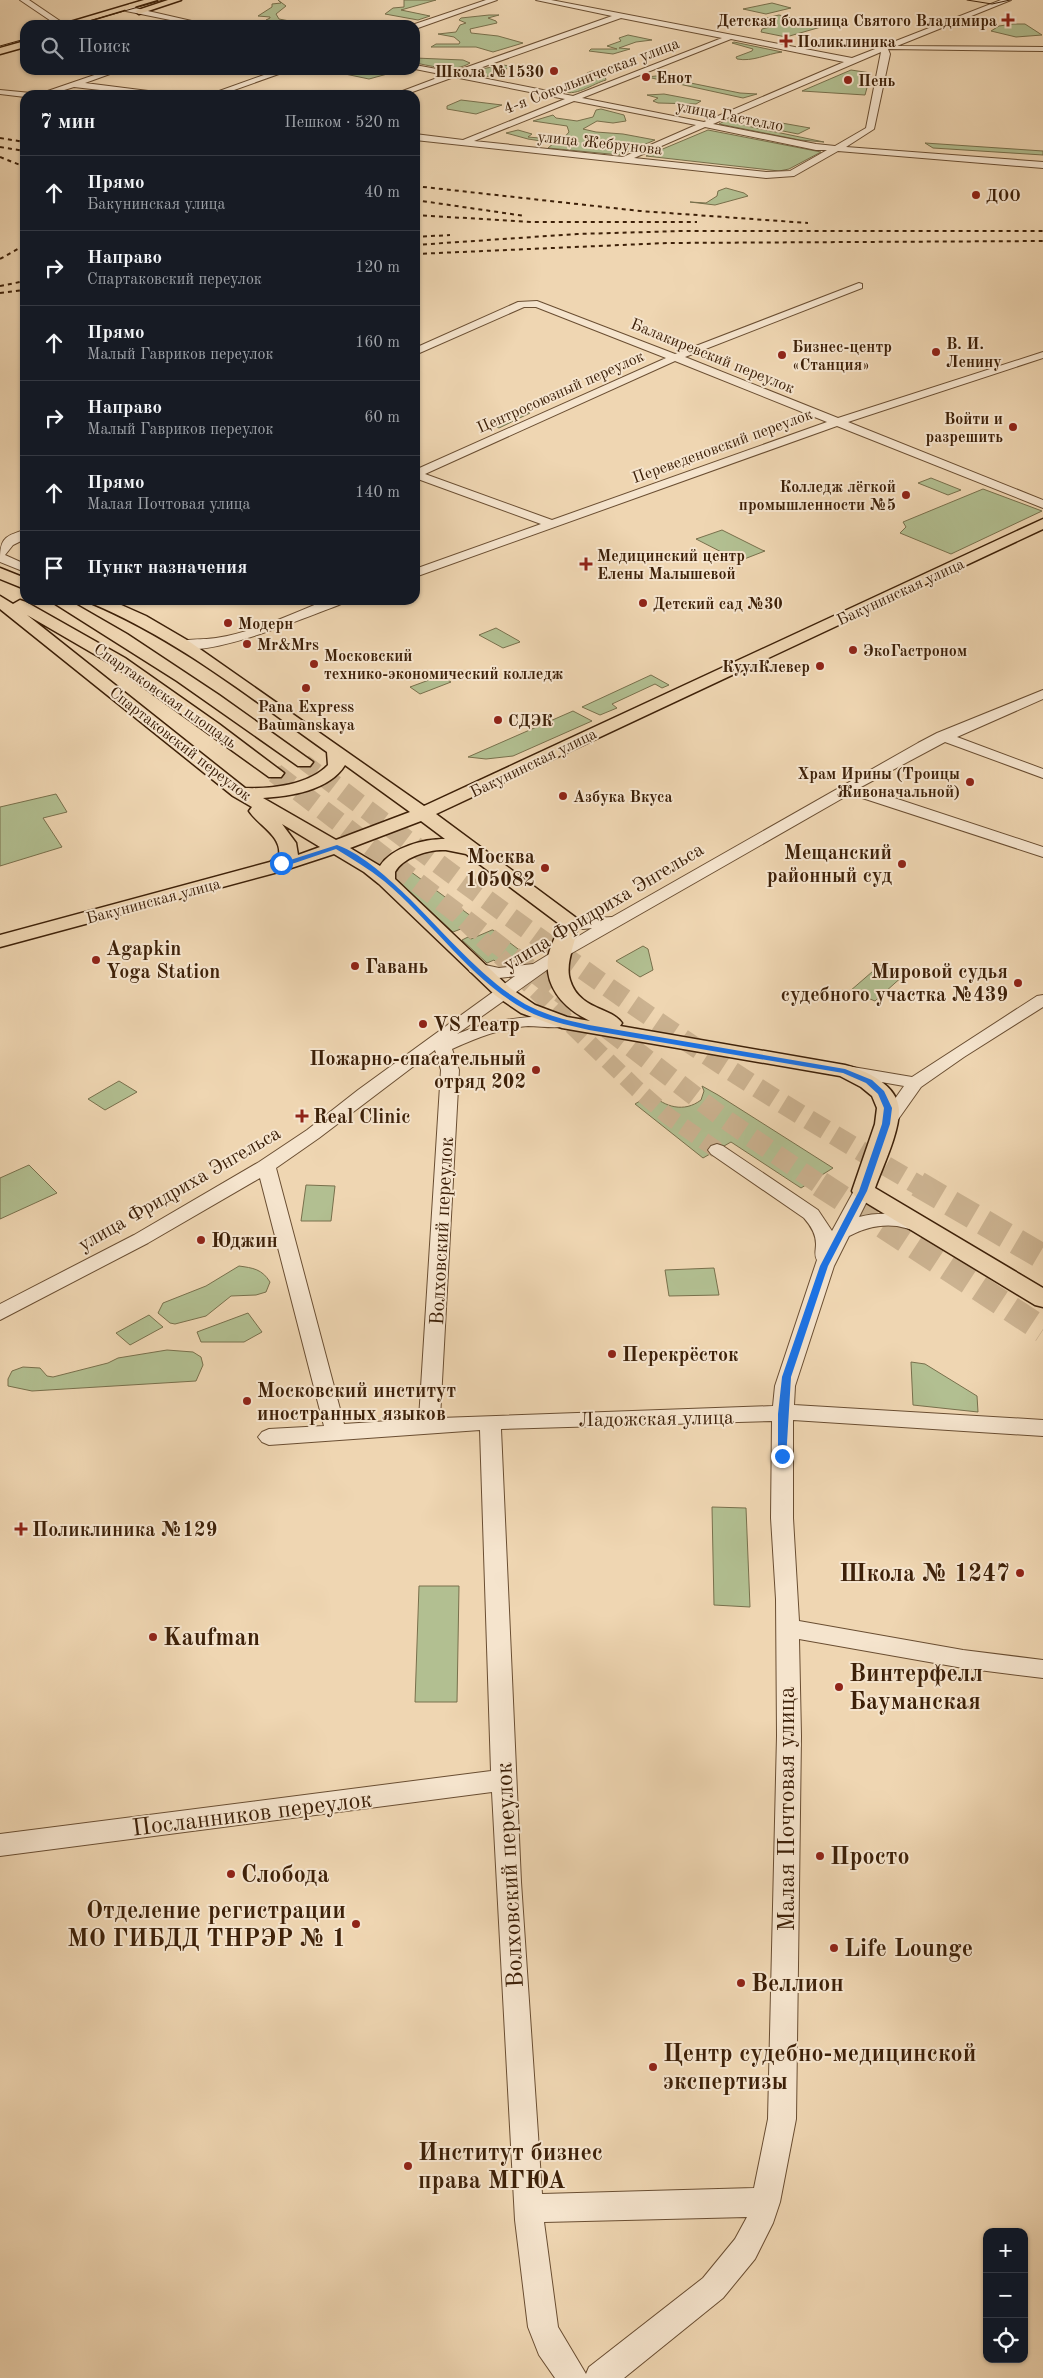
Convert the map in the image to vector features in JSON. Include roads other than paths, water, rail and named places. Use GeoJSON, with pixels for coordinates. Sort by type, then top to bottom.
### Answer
{"type":"FeatureCollection","features":[{"type":"Feature","properties":{"kind":"main road"},"geometry":{"type":"LineString","coordinates":[[104,20],[135,9],[153,0]]}},
{"type":"Feature","properties":{"kind":"main road"},"geometry":{"type":"LineString","coordinates":[[86,20],[177,0]]}},
{"type":"Feature","properties":{"kind":"main road"},"geometry":{"type":"LineString","coordinates":[[0,44],[20,38]]}},
{"type":"Feature","properties":{"kind":"main road"},"geometry":{"type":"LineString","coordinates":[[0,51],[20,45]]}},
{"type":"Feature","properties":{"kind":"main road","name":"Бакунинская улица"},"geometry":{"type":"LineString","coordinates":[[429,818],[1043,523]]}},
{"type":"Feature","properties":{"kind":"main road","name":"Бакунинская улица"},"geometry":{"type":"LineString","coordinates":[[0,950],[260,881],[429,818],[584,754],[1043,537]]}},
{"type":"Feature","properties":{"kind":"main road"},"geometry":{"type":"LineString","coordinates":[[1,562],[20,572]]}},
{"type":"Feature","properties":{"kind":"main road"},"geometry":{"type":"LineString","coordinates":[[1,562],[20,579]]}},
{"type":"Feature","properties":{"kind":"main road","name":"Спартаковская площадь"},"geometry":{"type":"LineString","coordinates":[[0,595],[99,647],[146,678],[275,773]]}},
{"type":"Feature","properties":{"kind":"main road","name":"Спартаковский переулок"},"geometry":{"type":"LineString","coordinates":[[0,601],[239,792],[343,850],[386,880],[502,992],[528,1009],[562,1022],[653,1038]]}},
{"type":"Feature","properties":{"kind":"main road","name":"Спартаковская площадь"},"geometry":{"type":"LineString","coordinates":[[66,605],[184,676],[304,762]]}},
{"type":"Feature","properties":{"kind":"main road"},"geometry":{"type":"LineString","coordinates":[[107,605],[182,644],[429,818],[568,921],[569,928],[552,959],[558,969],[566,996],[578,1007],[607,1021],[653,1038],[845,1071],[869,1082],[881,1093],[888,1108],[886,1124],[863,1191],[1043,1299]]}},
{"type":"Feature","properties":{"kind":"main road"},"geometry":{"type":"LineString","coordinates":[[239,792],[268,794],[309,783],[334,769],[337,764],[335,751]]}},
{"type":"Feature","properties":{"kind":"main road"},"geometry":{"type":"LineString","coordinates":[[239,792],[287,843],[289,854],[275,867]]}},
{"type":"Feature","properties":{"kind":"main road"},"geometry":{"type":"LineString","coordinates":[[386,880],[384,873],[390,863],[402,856],[430,846],[450,844],[473,850]]}},
{"type":"Feature","properties":{"kind":"main road","name":"Бакунинская улица"},"geometry":{"type":"LineString","coordinates":[[0,941],[343,850]]}},
{"type":"Feature","properties":{"kind":"street"},"geometry":{"type":"LineString","coordinates":[[24,0],[55,20]]}},
{"type":"Feature","properties":{"kind":"street"},"geometry":{"type":"LineString","coordinates":[[420,24],[493,0]]}},
{"type":"Feature","properties":{"kind":"street"},"geometry":{"type":"LineString","coordinates":[[540,0],[851,61],[884,63]]}},
{"type":"Feature","properties":{"kind":"street"},"geometry":{"type":"LineString","coordinates":[[624,160],[851,61],[1007,0]]}},
{"type":"Feature","properties":{"kind":"street"},"geometry":{"type":"LineString","coordinates":[[976,2],[991,6]]}},
{"type":"Feature","properties":{"kind":"street"},"geometry":{"type":"LineString","coordinates":[[135,9],[183,20]]}},
{"type":"Feature","properties":{"kind":"street"},"geometry":{"type":"LineString","coordinates":[[410,90],[622,16]]}},
{"type":"Feature","properties":{"kind":"street","name":"4-я Сокольническая улица"},"geometry":{"type":"LineString","coordinates":[[464,142],[730,37]]}},
{"type":"Feature","properties":{"kind":"street"},"geometry":{"type":"LineString","coordinates":[[904,40],[915,46],[933,48]]}},
{"type":"Feature","properties":{"kind":"street"},"geometry":{"type":"LineString","coordinates":[[884,48],[1043,49]]}},
{"type":"Feature","properties":{"kind":"street"},"geometry":{"type":"LineString","coordinates":[[836,150],[871,128],[886,54],[884,48]]}},
{"type":"Feature","properties":{"kind":"street","name":"улица Гастелло"},"geometry":{"type":"LineString","coordinates":[[420,68],[836,150],[1043,165]]}},
{"type":"Feature","properties":{"kind":"street"},"geometry":{"type":"LineString","coordinates":[[55,90],[101,75]]}},
{"type":"Feature","properties":{"kind":"street"},"geometry":{"type":"LineString","coordinates":[[227,90],[271,75]]}},
{"type":"Feature","properties":{"kind":"street"},"geometry":{"type":"LineString","coordinates":[[72,84],[122,90]]}},
{"type":"Feature","properties":{"kind":"street"},"geometry":{"type":"LineString","coordinates":[[0,92],[20,94]]}},
{"type":"Feature","properties":{"kind":"street","name":"улица Жебрунова"},"geometry":{"type":"LineString","coordinates":[[420,138],[781,175],[798,171],[836,150]]}},
{"type":"Feature","properties":{"kind":"street","name":"Центросоюзный переулок"},"geometry":{"type":"LineString","coordinates":[[420,472],[676,357],[859,286]]}},
{"type":"Feature","properties":{"kind":"street","name":"Балакиревский переулок"},"geometry":{"type":"LineString","coordinates":[[420,350],[522,304],[537,304],[676,357],[1043,504]]}},
{"type":"Feature","properties":{"kind":"street","name":"Переведеновский переулок"},"geometry":{"type":"LineString","coordinates":[[420,571],[836,422],[1043,355]]}},
{"type":"Feature","properties":{"kind":"street"},"geometry":{"type":"LineString","coordinates":[[420,476],[552,524]]}},
{"type":"Feature","properties":{"kind":"street"},"geometry":{"type":"LineString","coordinates":[[20,536],[9,542],[1,562],[20,567]]}},
{"type":"Feature","properties":{"kind":"street"},"geometry":{"type":"LineString","coordinates":[[69,605],[77,611]]}},
{"type":"Feature","properties":{"kind":"street"},"geometry":{"type":"LineString","coordinates":[[182,644],[194,646],[223,641],[325,605]]}},
{"type":"Feature","properties":{"kind":"street","name":"улица Фридриха Энгельса"},"geometry":{"type":"LineString","coordinates":[[0,1313],[142,1239],[266,1166],[313,1134],[405,1064],[440,1043],[502,992],[552,959],[848,788],[942,736],[1043,694]]}},
{"type":"Feature","properties":{"kind":"street"},"geometry":{"type":"LineString","coordinates":[[942,736],[1043,774]]}},
{"type":"Feature","properties":{"kind":"street"},"geometry":{"type":"LineString","coordinates":[[848,788],[1043,852]]}},
{"type":"Feature","properties":{"kind":"street"},"geometry":{"type":"LineString","coordinates":[[568,921],[595,924],[618,921]]}},
{"type":"Feature","properties":{"kind":"street"},"geometry":{"type":"LineString","coordinates":[[476,968],[512,973],[535,968],[552,959]]}},
{"type":"Feature","properties":{"kind":"street"},"geometry":{"type":"LineString","coordinates":[[886,1124],[915,1083],[958,1053],[1043,1000]]}},
{"type":"Feature","properties":{"kind":"street"},"geometry":{"type":"LineString","coordinates":[[440,1043],[505,1023],[521,1021],[562,1022]]}},
{"type":"Feature","properties":{"kind":"street","name":"Волховский переулок"},"geometry":{"type":"LineString","coordinates":[[429,1425],[450,1070],[440,1043]]}},
{"type":"Feature","properties":{"kind":"street"},"geometry":{"type":"LineString","coordinates":[[845,1071],[915,1083]]}},
{"type":"Feature","properties":{"kind":"street"},"geometry":{"type":"LineString","coordinates":[[717,1150],[811,1214],[822,1226],[826,1237],[824,1266]]}},
{"type":"Feature","properties":{"kind":"street"},"geometry":{"type":"LineString","coordinates":[[266,1166],[336,1432]]}},
{"type":"Feature","properties":{"kind":"street","name":"Малая Почтовая улица"},"geometry":{"type":"LineString","coordinates":[[604,2377],[712,2288],[745,2249],[759,2223],[766,2202],[782,2120],[789,1736],[782,1518],[783,1414],[787,1377],[824,1266],[863,1191]]}},
{"type":"Feature","properties":{"kind":"street"},"geometry":{"type":"LineString","coordinates":[[841,1232],[864,1220],[884,1218],[921,1226]]}},
{"type":"Feature","properties":{"kind":"street","name":"Ладожская улица"},"geometry":{"type":"LineString","coordinates":[[269,1437],[490,1422],[783,1414],[798,1412],[1043,1428]]}},
{"type":"Feature","properties":{"kind":"street","name":"Волховский переулок"},"geometry":{"type":"LineString","coordinates":[[490,1422],[504,1780],[529,2208],[543,2327],[550,2344],[573,2378]]}},
{"type":"Feature","properties":{"kind":"street"},"geometry":{"type":"LineString","coordinates":[[787,1628],[963,1659],[1043,1670]]}},
{"type":"Feature","properties":{"kind":"street","name":"Посланников переулок"},"geometry":{"type":"LineString","coordinates":[[0,1845],[291,1809],[504,1780]]}},
{"type":"Feature","properties":{"kind":"street"},"geometry":{"type":"LineString","coordinates":[[529,2208],[766,2202]]}},
{"type":"Feature","properties":{"kind":"tunnel"},"geometry":{"type":"LineString","coordinates":[[304,762],[320,774]]}},
{"type":"Feature","properties":{"kind":"tunnel"},"geometry":{"type":"LineString","coordinates":[[277,774],[275,773],[722,1117],[822,1186]]}},
{"type":"Feature","properties":{"kind":"tunnel"},"geometry":{"type":"LineString","coordinates":[[319,773],[506,914],[649,1016],[780,1102],[920,1186]]}},
{"type":"Feature","properties":{"kind":"tunnel"},"geometry":{"type":"LineString","coordinates":[[446,904],[637,1089],[668,1116],[717,1150]]}},
{"type":"Feature","properties":{"kind":"tunnel"},"geometry":{"type":"LineString","coordinates":[[820,1184],[1043,1330]]}},
{"type":"Feature","properties":{"kind":"tunnel"},"geometry":{"type":"LineString","coordinates":[[918,1184],[1043,1257]]}},
{"type":"Feature","properties":{"kind":"tram line"},"geometry":{"type":"LineString","coordinates":[[93,20],[163,0]]}},
{"type":"Feature","properties":{"kind":"tram line"},"geometry":{"type":"LineString","coordinates":[[967,0],[992,4],[1010,0]]}},
{"type":"Feature","properties":{"kind":"tram line"},"geometry":{"type":"LineString","coordinates":[[0,46],[20,40]]}},
{"type":"Feature","properties":{"kind":"railway"},"geometry":{"type":"LineString","coordinates":[[0,138],[20,141]]}},
{"type":"Feature","properties":{"kind":"railway"},"geometry":{"type":"LineString","coordinates":[[0,147],[20,150]]}},
{"type":"Feature","properties":{"kind":"railway"},"geometry":{"type":"LineString","coordinates":[[0,157],[20,165]]}},
{"type":"Feature","properties":{"kind":"railway"},"geometry":{"type":"LineString","coordinates":[[420,187],[640,211],[808,223]]}},
{"type":"Feature","properties":{"kind":"railway"},"geometry":{"type":"LineString","coordinates":[[420,201],[525,216]]}},
{"type":"Feature","properties":{"kind":"railway"},"geometry":{"type":"LineString","coordinates":[[420,215],[532,222],[697,222]]}},
{"type":"Feature","properties":{"kind":"railway"},"geometry":{"type":"LineString","coordinates":[[420,245],[577,234],[682,231],[1043,231]]}},
{"type":"Feature","properties":{"kind":"railway"},"geometry":{"type":"LineString","coordinates":[[420,237],[450,235]]}},
{"type":"Feature","properties":{"kind":"railway"},"geometry":{"type":"LineString","coordinates":[[420,254],[667,243],[1043,241]]}},
{"type":"Feature","properties":{"kind":"railway"},"geometry":{"type":"LineString","coordinates":[[0,259],[20,248]]}},
{"type":"Feature","properties":{"kind":"railway"},"geometry":{"type":"LineString","coordinates":[[0,286],[20,282]]}},
{"type":"Feature","properties":{"kind":"railway"},"geometry":{"type":"LineString","coordinates":[[0,293],[20,291]]}},
{"type":"Feature","properties":{"kind":"place","name":"Детская больница Святого Владимира"},"geometry":{"type":"Point","coordinates":[1008,20]}},
{"type":"Feature","properties":{"kind":"place","name":"Поликлиника"},"geometry":{"type":"Point","coordinates":[786,41]}},
{"type":"Feature","properties":{"kind":"place","name":"Школа №1530"},"geometry":{"type":"Point","coordinates":[554,71]}},
{"type":"Feature","properties":{"kind":"place","name":"Енот"},"geometry":{"type":"Point","coordinates":[646,77]}},
{"type":"Feature","properties":{"kind":"place","name":"Пень"},"geometry":{"type":"Point","coordinates":[848,80]}},
{"type":"Feature","properties":{"kind":"place","name":"ДОО"},"geometry":{"type":"Point","coordinates":[976,195]}},
{"type":"Feature","properties":{"kind":"place","name":"В. И. Ленину"},"geometry":{"type":"Point","coordinates":[936,352]}},
{"type":"Feature","properties":{"kind":"place","name":"Бизнес-центр «Станция»"},"geometry":{"type":"Point","coordinates":[782,355]}},
{"type":"Feature","properties":{"kind":"place","name":"Войти и разрешить"},"geometry":{"type":"Point","coordinates":[1013,427]}},
{"type":"Feature","properties":{"kind":"place","name":"Колледж лёгкой промышленности №5"},"geometry":{"type":"Point","coordinates":[906,495]}},
{"type":"Feature","properties":{"kind":"place","name":"Медицинский центр Елены Малышевой"},"geometry":{"type":"Point","coordinates":[586,564]}},
{"type":"Feature","properties":{"kind":"place","name":"Детский сад №30"},"geometry":{"type":"Point","coordinates":[643,603]}},
{"type":"Feature","properties":{"kind":"place","name":"Модерн"},"geometry":{"type":"Point","coordinates":[228,623]}},
{"type":"Feature","properties":{"kind":"place","name":"Mr&Mrs"},"geometry":{"type":"Point","coordinates":[247,644]}},
{"type":"Feature","properties":{"kind":"place","name":"ЭкоГастроном"},"geometry":{"type":"Point","coordinates":[853,650]}},
{"type":"Feature","properties":{"kind":"place","name":"Московский технико-экономический колледж"},"geometry":{"type":"Point","coordinates":[314,664]}},
{"type":"Feature","properties":{"kind":"place","name":"КуулКлевер"},"geometry":{"type":"Point","coordinates":[820,666]}},
{"type":"Feature","properties":{"kind":"place","name":"Pana Express Baumanskaya"},"geometry":{"type":"Point","coordinates":[306,688]}},
{"type":"Feature","properties":{"kind":"place","name":"СДЭК"},"geometry":{"type":"Point","coordinates":[498,720]}},
{"type":"Feature","properties":{"kind":"place","name":"Храм Ирины (Троицы Живоначальной)"},"geometry":{"type":"Point","coordinates":[970,782]}},
{"type":"Feature","properties":{"kind":"place","name":"Азбука Вкуса"},"geometry":{"type":"Point","coordinates":[563,796]}},
{"type":"Feature","properties":{"kind":"place","name":"Мещанский районный суд"},"geometry":{"type":"Point","coordinates":[902,864]}},
{"type":"Feature","properties":{"kind":"place","name":"Москва 105082"},"geometry":{"type":"Point","coordinates":[545,868]}},
{"type":"Feature","properties":{"kind":"place","name":"Agapkin Yoga Station"},"geometry":{"type":"Point","coordinates":[96,960]}},
{"type":"Feature","properties":{"kind":"place","name":"Гавань"},"geometry":{"type":"Point","coordinates":[355,966]}},
{"type":"Feature","properties":{"kind":"place","name":"Мировой судья судебного участка №439"},"geometry":{"type":"Point","coordinates":[1018,983]}},
{"type":"Feature","properties":{"kind":"place","name":"VS Театр"},"geometry":{"type":"Point","coordinates":[423,1024]}},
{"type":"Feature","properties":{"kind":"place","name":"Пожарно-спасательный отряд 202"},"geometry":{"type":"Point","coordinates":[536,1070]}},
{"type":"Feature","properties":{"kind":"place","name":"Real Clinic"},"geometry":{"type":"Point","coordinates":[302,1116]}},
{"type":"Feature","properties":{"kind":"place","name":"Юджин"},"geometry":{"type":"Point","coordinates":[201,1240]}},
{"type":"Feature","properties":{"kind":"place","name":"Перекрёсток"},"geometry":{"type":"Point","coordinates":[612,1354]}},
{"type":"Feature","properties":{"kind":"place","name":"Московский институт иностранных языков"},"geometry":{"type":"Point","coordinates":[247,1401]}},
{"type":"Feature","properties":{"kind":"place","name":"Поликлиника №129"},"geometry":{"type":"Point","coordinates":[21,1529]}},
{"type":"Feature","properties":{"kind":"place","name":"Школа № 1247"},"geometry":{"type":"Point","coordinates":[1020,1573]}},
{"type":"Feature","properties":{"kind":"place","name":"Kaufman"},"geometry":{"type":"Point","coordinates":[153,1637]}},
{"type":"Feature","properties":{"kind":"place","name":"Винтерфелл Бауманская"},"geometry":{"type":"Point","coordinates":[839,1687]}},
{"type":"Feature","properties":{"kind":"place","name":"Просто"},"geometry":{"type":"Point","coordinates":[820,1856]}},
{"type":"Feature","properties":{"kind":"place","name":"Слобода"},"geometry":{"type":"Point","coordinates":[231,1874]}},
{"type":"Feature","properties":{"kind":"place","name":"Отделение регистрации МО ГИБДД ТНРЭР № 1"},"geometry":{"type":"Point","coordinates":[356,1924]}},
{"type":"Feature","properties":{"kind":"place","name":"Life Lounge"},"geometry":{"type":"Point","coordinates":[834,1948]}},
{"type":"Feature","properties":{"kind":"place","name":"Веллион"},"geometry":{"type":"Point","coordinates":[741,1983]}},
{"type":"Feature","properties":{"kind":"place","name":"Центр судебно-медицинской экспертизы"},"geometry":{"type":"Point","coordinates":[653,2067]}},
{"type":"Feature","properties":{"kind":"place","name":"Институт бизнес права МГЮА"},"geometry":{"type":"Point","coordinates":[408,2166]}}]}
